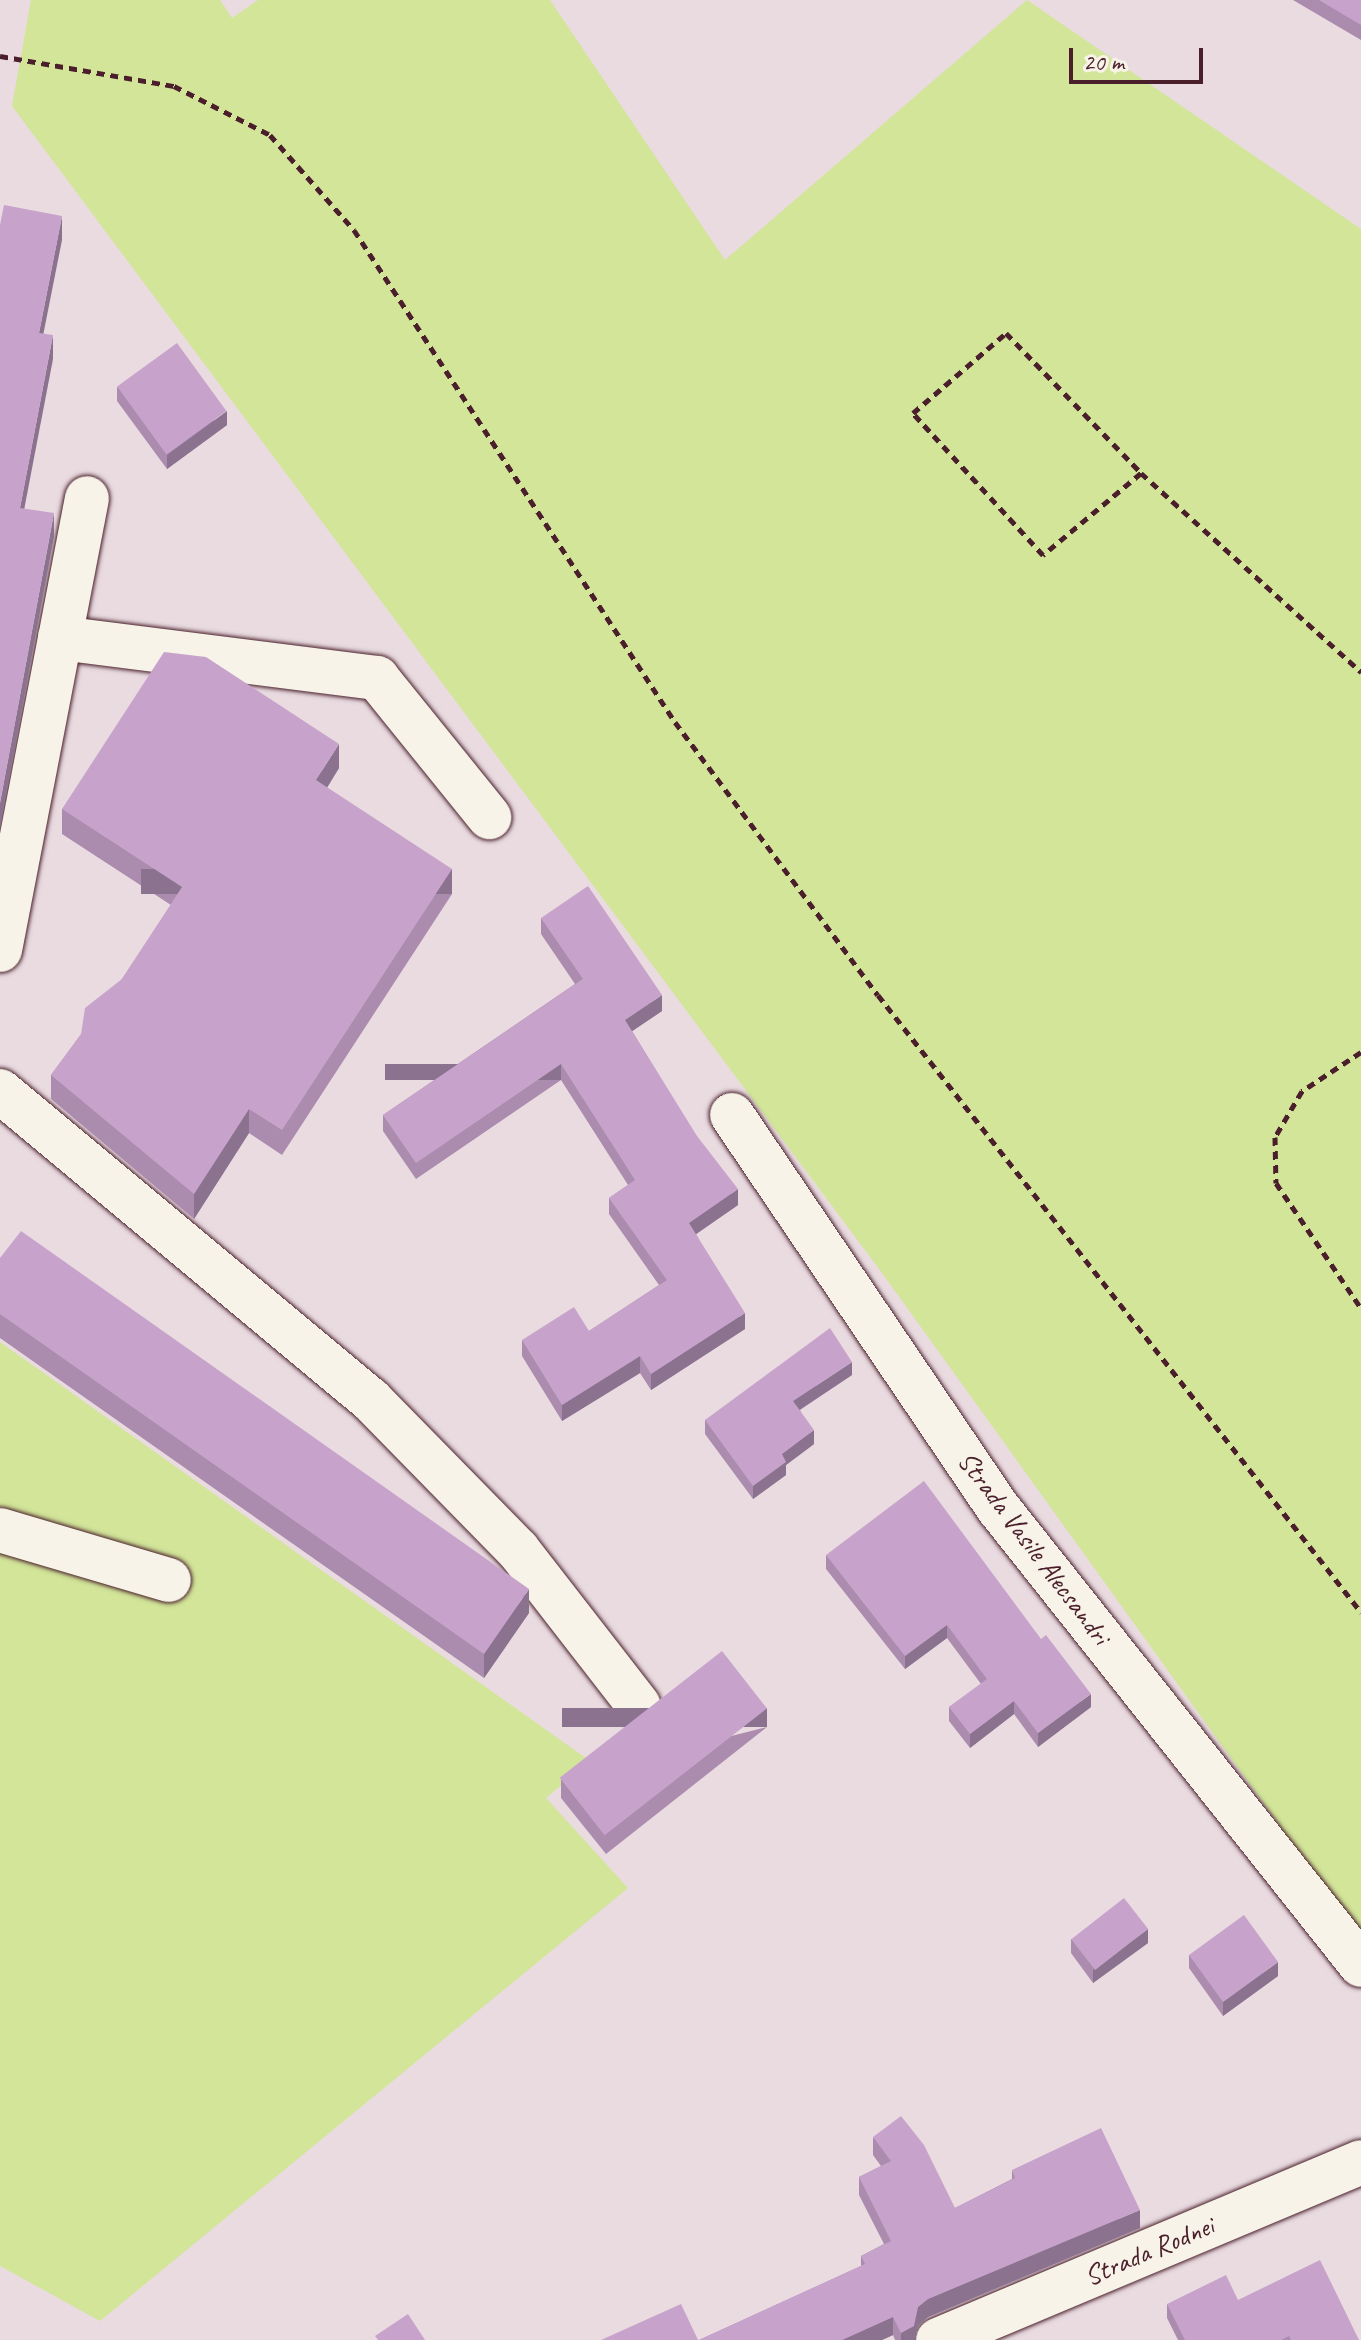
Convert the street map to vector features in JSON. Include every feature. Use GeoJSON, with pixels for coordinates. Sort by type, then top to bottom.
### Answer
{"type":"FeatureCollection","features":[{"type":"Feature","properties":{"kind":"street"},"geometry":{"type":"LineString","coordinates":[[0,950],[87,498]]}},
{"type":"Feature","properties":{"kind":"street"},"geometry":{"type":"LineString","coordinates":[[60,638],[377,678],[489,817]]}},
{"type":"Feature","properties":{"kind":"street"},"geometry":{"type":"LineString","coordinates":[[0,1091],[371,1400],[518,1550],[639,1706]]}},
{"type":"Feature","properties":{"kind":"street","name":"Strada Vasile Alecsandri"},"geometry":{"type":"LineString","coordinates":[[732,1115],[999,1509],[1361,1965]]}},
{"type":"Feature","properties":{"kind":"street"},"geometry":{"type":"LineString","coordinates":[[0,1530],[169,1580]]}},
{"type":"Feature","properties":{"kind":"street","name":"Strada Rodnei"},"geometry":{"type":"LineString","coordinates":[[938,2340],[1361,2162]]}},
{"type":"Feature","properties":{"kind":"path"},"geometry":{"type":"LineString","coordinates":[[0,56],[174,86],[270,135],[354,230],[675,722],[888,1008],[1361,1612]]}},
{"type":"Feature","properties":{"kind":"path"},"geometry":{"type":"LineString","coordinates":[[1141,473],[1043,555],[913,413],[1006,333],[1141,473],[1361,672]]}},
{"type":"Feature","properties":{"kind":"path"},"geometry":{"type":"LineString","coordinates":[[1361,1052],[1302,1091],[1275,1137],[1276,1183],[1361,1308]]}},
{"type":"Feature","properties":{"kind":"green space"},"geometry":{"type":"Polygon","coordinates":[[[31,0],[220,0],[232,18],[258,0],[550,0],[725,260],[1027,0],[1361,229],[1361,1939],[882,1273],[12,106],[31,0]]]}},
{"type":"Feature","properties":{"kind":"green space"},"geometry":{"type":"Polygon","coordinates":[[[0,1342],[590,1761],[546,1798],[628,1888],[100,2321],[0,2266],[0,1342]]]}},
{"type":"Feature","properties":{"kind":"building"},"geometry":{"type":"Polygon","coordinates":[[[1319,0],[1361,0],[1361,25],[1319,0]]]}},
{"type":"Feature","properties":{"kind":"building"},"geometry":{"type":"Polygon","coordinates":[[[4,205],[62,216],[39,333],[53,335],[20,508],[54,513],[0,803],[0,225],[4,205]]]}},
{"type":"Feature","properties":{"kind":"building"},"geometry":{"type":"Polygon","coordinates":[[[177,343],[226,411],[167,454],[117,386],[177,343]]]}},
{"type":"Feature","properties":{"kind":"building"},"geometry":{"type":"Polygon","coordinates":[[[164,652],[206,657],[339,744],[316,780],[452,869],[282,1130],[249,1109],[194,1194],[51,1075],[81,1034],[85,1008],[122,979],[182,887],[62,809],[164,652]]]}},
{"type":"Feature","properties":{"kind":"building"},"geometry":{"type":"Polygon","coordinates":[[[588,886],[662,995],[625,1020],[697,1136],[738,1189],[689,1223],[745,1313],[651,1374],[640,1356],[562,1405],[522,1340],[574,1307],[589,1331],[667,1280],[609,1198],[635,1180],[561,1064],[416,1163],[383,1115],[583,979],[541,918],[588,886]]]}},
{"type":"Feature","properties":{"kind":"building"},"geometry":{"type":"Polygon","coordinates":[[[21,1231],[529,1589],[484,1654],[0,1314],[0,1258],[21,1231]]]}},
{"type":"Feature","properties":{"kind":"building"},"geometry":{"type":"Polygon","coordinates":[[[830,1328],[852,1362],[793,1401],[814,1430],[782,1454],[786,1462],[753,1486],[705,1420],[830,1328]]]}},
{"type":"Feature","properties":{"kind":"building"},"geometry":{"type":"Polygon","coordinates":[[[924,1481],[1041,1639],[1046,1635],[1091,1694],[1038,1733],[1014,1701],[970,1734],[949,1707],[987,1679],[947,1625],[905,1656],[826,1555],[924,1481]]]}},
{"type":"Feature","properties":{"kind":"building"},"geometry":{"type":"Polygon","coordinates":[[[722,1651],[767,1709],[605,1835],[560,1778],[722,1651]]]}},
{"type":"Feature","properties":{"kind":"building"},"geometry":{"type":"Polygon","coordinates":[[[1124,1898],[1148,1929],[1095,1970],[1071,1939],[1124,1898]]]}},
{"type":"Feature","properties":{"kind":"building"},"geometry":{"type":"Polygon","coordinates":[[[1244,1915],[1278,1962],[1223,2002],[1189,1955],[1244,1915]]]}},
{"type":"Feature","properties":{"kind":"building"},"geometry":{"type":"Polygon","coordinates":[[[901,2116],[924,2145],[955,2208],[1015,2178],[1012,2170],[1101,2128],[1140,2210],[928,2299],[918,2307],[914,2326],[901,2333],[893,2317],[842,2340],[699,2340],[865,2264],[861,2256],[891,2241],[859,2177],[891,2161],[873,2137],[901,2116]]]}},
{"type":"Feature","properties":{"kind":"building"},"geometry":{"type":"Polygon","coordinates":[[[1320,2260],[1359,2340],[1291,2340],[1289,2336],[1281,2340],[1185,2340],[1167,2304],[1226,2275],[1238,2300],[1320,2260]]]}},
{"type":"Feature","properties":{"kind":"building"},"geometry":{"type":"Polygon","coordinates":[[[681,2304],[698,2340],[601,2340],[681,2304]]]}},
{"type":"Feature","properties":{"kind":"building"},"geometry":{"type":"Polygon","coordinates":[[[408,2314],[425,2340],[378,2340],[375,2336],[408,2314]]]}}]}
